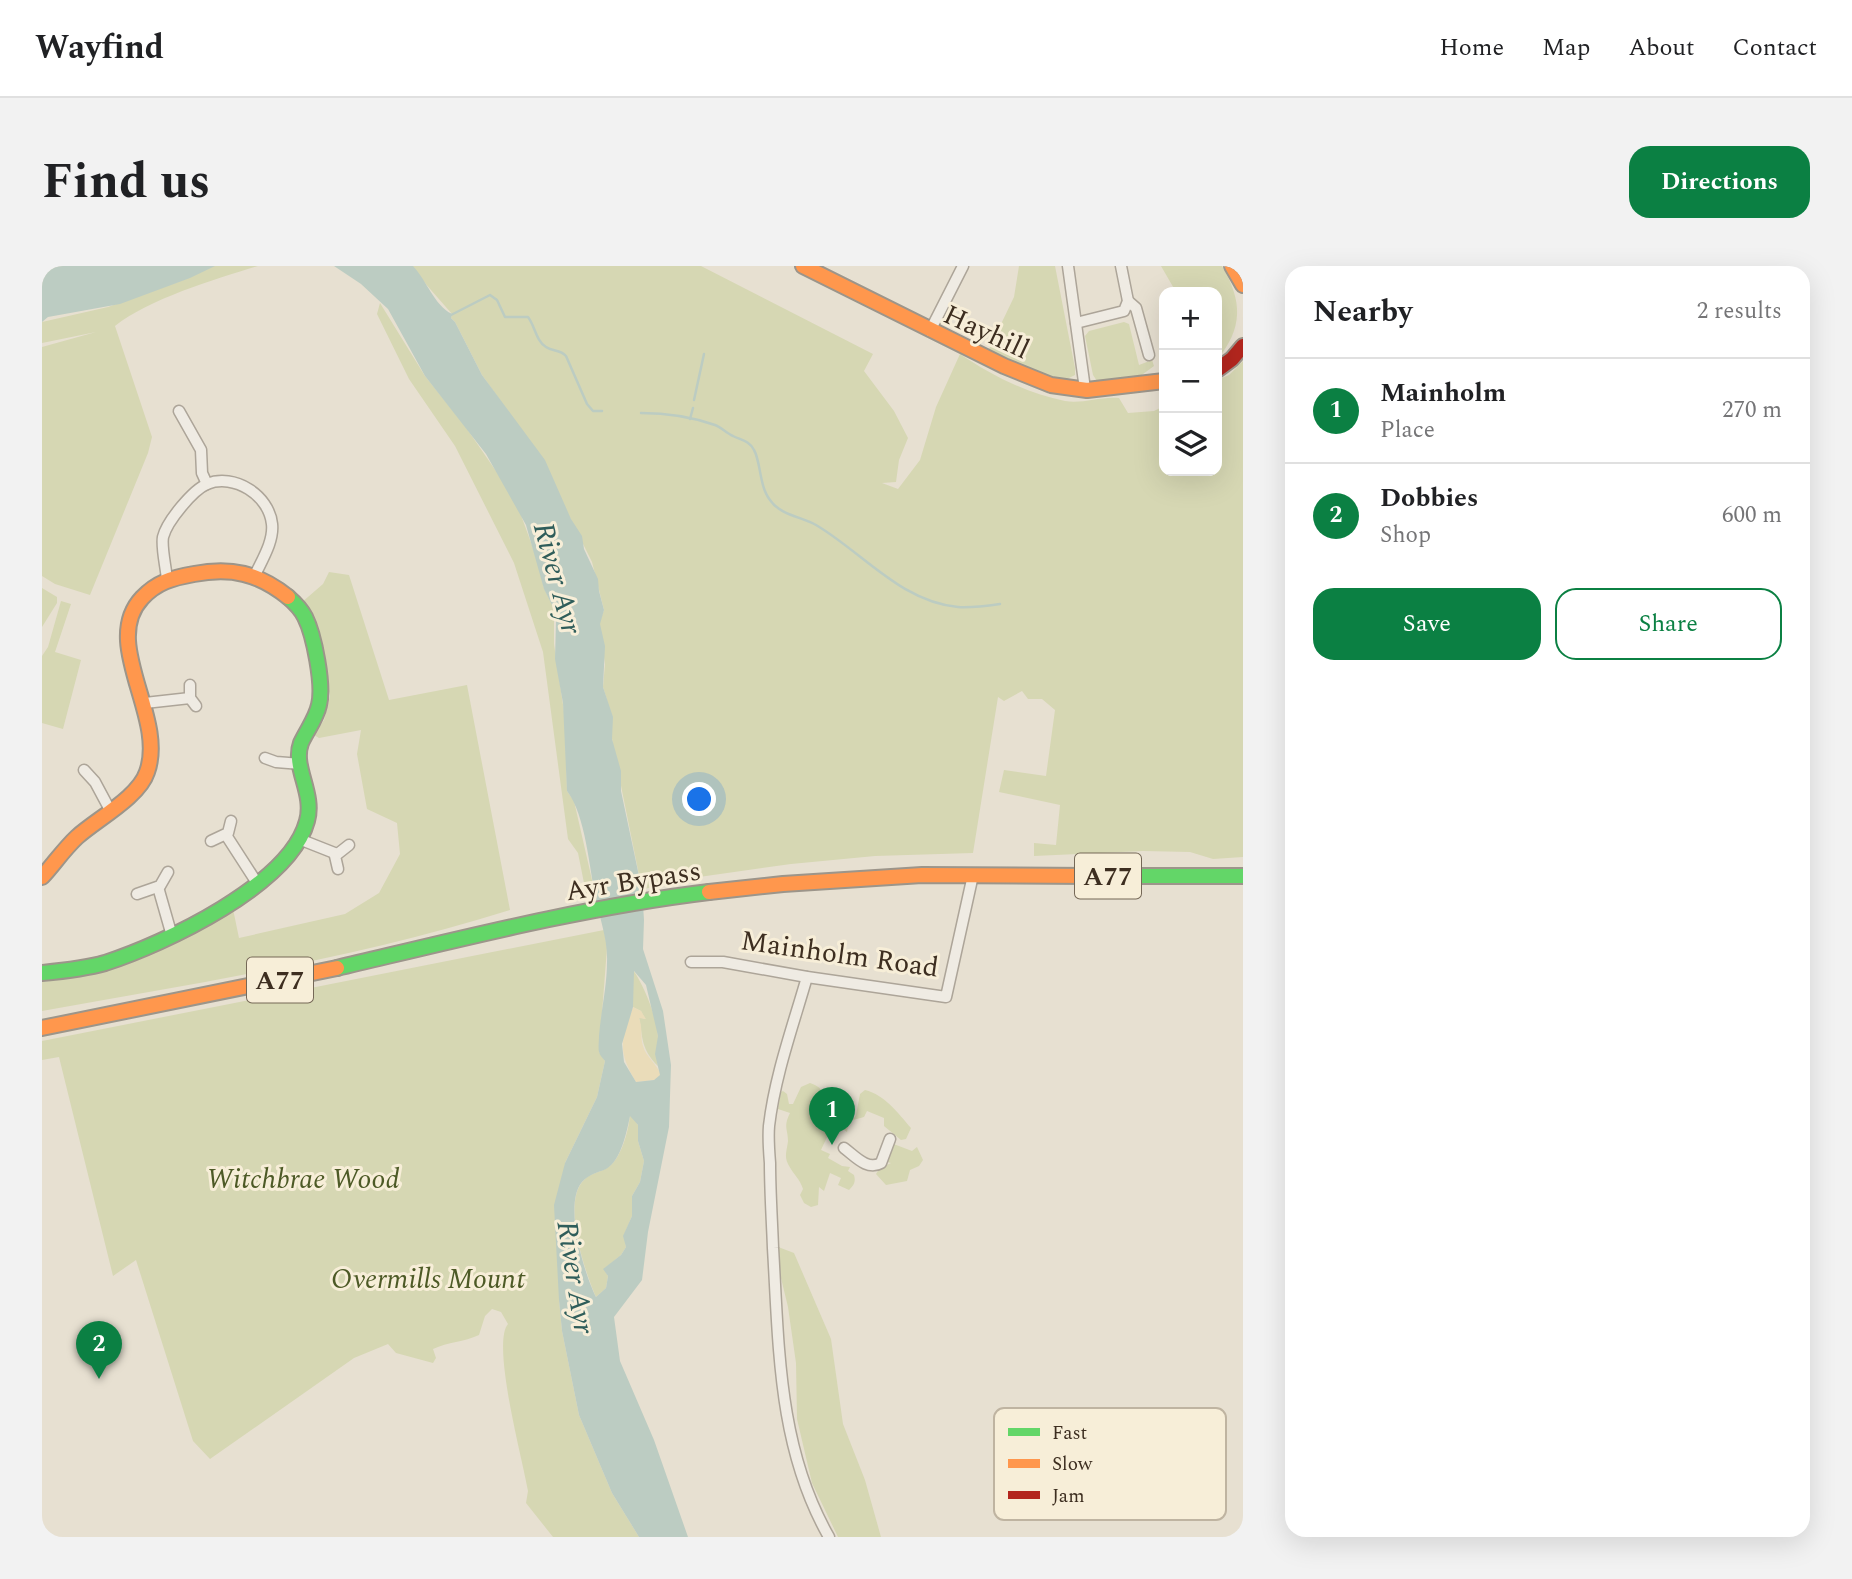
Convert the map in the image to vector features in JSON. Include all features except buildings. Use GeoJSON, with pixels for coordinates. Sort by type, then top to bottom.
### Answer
{"type":"FeatureCollection","features":[{"type":"Feature","properties":{"kind":"main road","name":"Hayhill"},"geometry":{"type":"LineString","coordinates":[[803,266],[930,331],[1030,377],[1065,389],[1085,390],[1159,382]]}},
{"type":"Feature","properties":{"kind":"main road"},"geometry":{"type":"LineString","coordinates":[[1233,266],[1243,285]]}},
{"type":"Feature","properties":{"kind":"main road"},"geometry":{"type":"LineString","coordinates":[[1222,366],[1243,346]]}},
{"type":"Feature","properties":{"kind":"main road"},"geometry":{"type":"LineString","coordinates":[[42,877],[78,836],[140,785],[148,774],[152,741],[145,703],[128,648],[127,624],[135,604],[152,587],[167,579],[228,568],[255,575],[271,583],[298,606],[306,617],[311,635],[321,698],[299,750],[309,803],[307,823],[287,858],[271,874],[157,944],[103,963],[75,970],[42,973]]}},
{"type":"Feature","properties":{"kind":"main road","name":"Ayr Bypass"},"geometry":{"type":"LineString","coordinates":[[42,1028],[334,969],[574,914],[659,898],[783,884],[922,875],[1243,876]]}},
{"type":"Feature","properties":{"kind":"street"},"geometry":{"type":"LineString","coordinates":[[930,331],[963,266]]}},
{"type":"Feature","properties":{"kind":"street"},"geometry":{"type":"LineString","coordinates":[[1068,266],[1085,390]]}},
{"type":"Feature","properties":{"kind":"street"},"geometry":{"type":"LineString","coordinates":[[1076,323],[1124,311],[1128,301],[1121,266]]}},
{"type":"Feature","properties":{"kind":"street"},"geometry":{"type":"LineString","coordinates":[[1128,301],[1136,308],[1149,355]]}},
{"type":"Feature","properties":{"kind":"street"},"geometry":{"type":"LineString","coordinates":[[174,427],[182,415],[201,450],[202,472],[207,484]]}},
{"type":"Feature","properties":{"kind":"street"},"geometry":{"type":"LineString","coordinates":[[167,579],[163,535],[187,499],[207,484],[230,480],[256,494],[263,502],[272,524],[268,548],[255,575]]}},
{"type":"Feature","properties":{"kind":"street"},"geometry":{"type":"LineString","coordinates":[[145,703],[193,702],[190,685]]}},
{"type":"Feature","properties":{"kind":"street"},"geometry":{"type":"LineString","coordinates":[[265,758],[276,762],[301,764]]}},
{"type":"Feature","properties":{"kind":"street"},"geometry":{"type":"LineString","coordinates":[[84,770],[95,782],[110,810]]}},
{"type":"Feature","properties":{"kind":"street"},"geometry":{"type":"LineString","coordinates":[[211,841],[226,835],[231,821]]}},
{"type":"Feature","properties":{"kind":"street"},"geometry":{"type":"LineString","coordinates":[[226,835],[257,883]]}},
{"type":"Feature","properties":{"kind":"street"},"geometry":{"type":"LineString","coordinates":[[299,839],[337,854]]}},
{"type":"Feature","properties":{"kind":"street"},"geometry":{"type":"LineString","coordinates":[[337,854],[349,845]]}},
{"type":"Feature","properties":{"kind":"street"},"geometry":{"type":"LineString","coordinates":[[337,854],[338,869]]}},
{"type":"Feature","properties":{"kind":"street"},"geometry":{"type":"LineString","coordinates":[[137,894],[158,887],[168,872]]}},
{"type":"Feature","properties":{"kind":"street","name":"Mainholm Road"},"geometry":{"type":"LineString","coordinates":[[691,962],[723,962],[946,997],[974,875]]}},
{"type":"Feature","properties":{"kind":"street"},"geometry":{"type":"LineString","coordinates":[[158,887],[172,936]]}},
{"type":"Feature","properties":{"kind":"street"},"geometry":{"type":"LineString","coordinates":[[807,977],[776,1084],[769,1129],[771,1209],[782,1381],[789,1433],[800,1475],[829,1537]]}},
{"type":"Feature","properties":{"kind":"street"},"geometry":{"type":"LineString","coordinates":[[844,1148],[867,1165],[875,1167],[881,1163],[890,1139]]}},
{"type":"Feature","properties":{"kind":"green space"},"geometry":{"type":"Polygon","coordinates":[[[213,266],[258,266],[164,299],[115,326],[152,437],[148,453],[90,595],[55,584],[42,576],[42,347],[96,332],[42,343],[42,322],[108,307],[183,280],[213,266]]]}},
{"type":"Feature","properties":{"kind":"green space"},"geometry":{"type":"Polygon","coordinates":[[[410,266],[701,266],[873,354],[864,371],[894,411],[908,438],[899,460],[896,482],[882,483],[898,489],[920,460],[936,407],[960,354],[1010,383],[1051,398],[1072,402],[1119,398],[1128,413],[1159,408],[1159,476],[1222,476],[1222,378],[1229,375],[1243,361],[1243,857],[1213,859],[1190,852],[1143,851],[1034,856],[1034,843],[1056,845],[1060,805],[999,792],[1004,770],[1046,776],[1055,710],[1042,699],[1028,699],[1022,691],[1004,701],[998,697],[973,853],[875,856],[791,864],[671,881],[642,890],[603,687],[605,664],[599,623],[604,610],[592,562],[538,453],[482,375],[451,318],[452,314],[410,266]]]}},
{"type":"Feature","properties":{"kind":"green space"},"geometry":{"type":"Polygon","coordinates":[[[1019,266],[1055,266],[1075,368],[1075,375],[1063,381],[1020,367],[989,349],[1014,297],[1019,266]]]}},
{"type":"Feature","properties":{"kind":"green space"},"geometry":{"type":"Polygon","coordinates":[[[1161,266],[1222,266],[1234,291],[1237,314],[1232,337],[1222,353],[1222,287],[1173,287],[1161,266]]]}},
{"type":"Feature","properties":{"kind":"green space"},"geometry":{"type":"Polygon","coordinates":[[[380,303],[425,376],[465,426],[498,474],[518,507],[537,559],[544,588],[554,609],[554,644],[565,718],[567,791],[574,801],[595,893],[586,893],[578,853],[568,839],[543,652],[514,563],[455,446],[409,379],[377,314],[380,303]]]}},
{"type":"Feature","properties":{"kind":"green space"},"geometry":{"type":"Polygon","coordinates":[[[1124,322],[1129,324],[1139,365],[1152,360],[1154,366],[1139,377],[1097,381],[1093,375],[1085,336],[1089,331],[1124,322]]]}},
{"type":"Feature","properties":{"kind":"green space"},"geometry":{"type":"Polygon","coordinates":[[[329,572],[349,575],[389,700],[467,685],[510,910],[336,956],[42,1011],[42,982],[91,975],[129,964],[182,939],[233,909],[239,938],[345,914],[379,893],[400,854],[397,823],[367,809],[357,754],[361,730],[319,738],[314,735],[324,720],[330,696],[313,619],[301,603],[323,584],[329,572]]]}},
{"type":"Feature","properties":{"kind":"green space"},"geometry":{"type":"Polygon","coordinates":[[[42,588],[57,597],[57,603],[42,627],[42,588]]]}},
{"type":"Feature","properties":{"kind":"green space"},"geometry":{"type":"Polygon","coordinates":[[[61,601],[71,604],[55,652],[81,660],[63,729],[42,723],[42,656],[48,647],[61,601]]]}},
{"type":"Feature","properties":{"kind":"green space","name":"Witchbrae Wood"},"geometry":{"type":"Polygon","coordinates":[[[604,930],[607,948],[599,1052],[605,1061],[597,1097],[565,1163],[559,1300],[562,1331],[579,1415],[612,1493],[639,1537],[553,1537],[526,1503],[528,1491],[503,1354],[508,1324],[501,1312],[492,1309],[485,1316],[479,1335],[433,1349],[436,1358],[433,1363],[396,1353],[388,1344],[354,1358],[210,1459],[193,1441],[136,1260],[113,1276],[59,1057],[42,1060],[42,1041],[604,930]]]}},
{"type":"Feature","properties":{"kind":"green space"},"geometry":{"type":"Polygon","coordinates":[[[633,970],[646,993],[656,1022],[658,1066],[648,1054],[644,1043],[639,1017],[645,1019],[641,1011],[633,1007],[633,970]]]}},
{"type":"Feature","properties":{"kind":"green space"},"geometry":{"type":"Polygon","coordinates":[[[810,1083],[824,1093],[828,1110],[822,1114],[826,1119],[837,1119],[848,1126],[847,1132],[840,1127],[834,1138],[828,1135],[821,1150],[830,1154],[828,1158],[842,1166],[850,1167],[848,1171],[854,1175],[855,1180],[849,1190],[838,1185],[841,1178],[830,1173],[824,1191],[819,1187],[818,1205],[811,1207],[804,1203],[800,1195],[802,1185],[786,1158],[786,1125],[790,1113],[778,1109],[781,1092],[787,1094],[789,1104],[793,1104],[801,1087],[810,1083]]]}},
{"type":"Feature","properties":{"kind":"green space"},"geometry":{"type":"Polygon","coordinates":[[[865,1090],[885,1100],[911,1128],[906,1139],[901,1140],[884,1126],[884,1118],[867,1111],[864,1117],[853,1120],[860,1094],[865,1090]]]}},
{"type":"Feature","properties":{"kind":"green space"},"geometry":{"type":"Polygon","coordinates":[[[630,1114],[638,1125],[638,1141],[644,1161],[640,1182],[632,1196],[632,1216],[624,1235],[626,1247],[621,1255],[604,1269],[608,1276],[606,1288],[596,1297],[586,1272],[578,1238],[575,1221],[577,1192],[586,1178],[612,1164],[626,1136],[630,1114]]]}},
{"type":"Feature","properties":{"kind":"green space"},"geometry":{"type":"Polygon","coordinates":[[[891,1143],[912,1151],[917,1147],[923,1160],[919,1166],[910,1170],[907,1181],[886,1185],[876,1174],[880,1168],[891,1163],[878,1160],[891,1143]]]}},
{"type":"Feature","properties":{"kind":"green space"},"geometry":{"type":"Polygon","coordinates":[[[773,1245],[794,1253],[831,1339],[843,1424],[865,1480],[881,1537],[838,1537],[812,1483],[797,1419],[796,1363],[788,1307],[773,1245]]]}},
{"type":"Feature","properties":{"kind":"sand"},"geometry":{"type":"Polygon","coordinates":[[[633,1007],[641,1011],[646,1019],[639,1018],[643,1046],[661,1075],[654,1080],[636,1082],[626,1062],[624,1037],[633,1007]]]}},
{"type":"Feature","properties":{"kind":"water"},"geometry":{"type":"Polygon","coordinates":[[[57,266],[215,266],[120,304],[48,317],[42,322],[42,272],[57,266]]]}},
{"type":"Feature","properties":{"kind":"water","name":"River Ayr"},"geometry":{"type":"Polygon","coordinates":[[[334,266],[413,266],[435,299],[452,314],[451,318],[482,375],[545,460],[571,519],[582,536],[584,549],[598,579],[604,610],[600,624],[605,646],[603,687],[613,717],[612,739],[621,771],[621,791],[642,890],[643,949],[663,1011],[671,1065],[669,1127],[648,1232],[642,1280],[614,1317],[620,1361],[654,1440],[688,1537],[639,1537],[612,1493],[579,1415],[562,1331],[554,1205],[565,1163],[597,1097],[605,1061],[599,1053],[599,1046],[607,954],[583,828],[567,791],[563,703],[555,659],[554,609],[544,589],[526,525],[486,454],[425,376],[388,309],[361,284],[334,266]],[[634,971],[633,1007],[622,1044],[624,1062],[636,1082],[654,1080],[660,1075],[655,1054],[658,1036],[646,985],[634,971]],[[630,1116],[616,1159],[606,1169],[590,1175],[582,1182],[574,1206],[581,1256],[596,1297],[606,1288],[608,1276],[603,1269],[621,1255],[626,1247],[623,1236],[632,1216],[632,1196],[640,1182],[644,1161],[638,1141],[638,1125],[630,1116]]]}},
{"type":"Feature","properties":{"kind":"waterway"},"geometry":{"type":"LineString","coordinates":[[451,315],[490,295],[497,300],[505,317],[528,317],[543,344],[566,356],[587,404],[593,411],[602,411]]}},
{"type":"Feature","properties":{"kind":"waterway"},"geometry":{"type":"LineString","coordinates":[[694,400],[704,354]]}},
{"type":"Feature","properties":{"kind":"waterway"},"geometry":{"type":"LineString","coordinates":[[690,419],[693,408]]}},
{"type":"Feature","properties":{"kind":"waterway"},"geometry":{"type":"LineString","coordinates":[[641,413],[678,416],[706,422],[748,443],[756,455],[766,494],[774,505],[816,525],[918,596],[958,607],[1000,604]]}},
{"type":"Feature","properties":{"kind":"traffic: fast"},"geometry":{"type":"LineString","coordinates":[[42,973],[105,963],[190,927],[251,889],[277,868],[296,845],[309,811],[299,752],[318,710],[320,685],[315,647],[308,625],[302,611],[288,597]]}},
{"type":"Feature","properties":{"kind":"traffic: fast"},"geometry":{"type":"LineString","coordinates":[[1092,876],[1243,876]]}},
{"type":"Feature","properties":{"kind":"traffic: fast"},"geometry":{"type":"LineString","coordinates":[[337,968],[569,915],[709,892]]}},
{"type":"Feature","properties":{"kind":"traffic: slow"},"geometry":{"type":"LineString","coordinates":[[803,266],[1004,366],[1051,385],[1087,390],[1159,382]]}},
{"type":"Feature","properties":{"kind":"traffic: slow"},"geometry":{"type":"LineString","coordinates":[[1232,266],[1243,285]]}},
{"type":"Feature","properties":{"kind":"traffic: slow"},"geometry":{"type":"LineString","coordinates":[[42,877],[77,837],[136,790],[147,772],[151,751],[149,728],[130,658],[128,636],[131,616],[142,598],[159,584],[172,579],[220,571],[255,577],[288,597]]}},
{"type":"Feature","properties":{"kind":"traffic: slow"},"geometry":{"type":"LineString","coordinates":[[709,892],[922,875],[1092,876]]}},
{"type":"Feature","properties":{"kind":"traffic: slow"},"geometry":{"type":"LineString","coordinates":[[42,1028],[337,968]]}},
{"type":"Feature","properties":{"kind":"traffic: jam"},"geometry":{"type":"LineString","coordinates":[[1222,366],[1243,346]]}},
{"type":"Feature","properties":{"kind":"place","name":"Mainholm"},"geometry":{"type":"Point","coordinates":[832,1145]}},
{"type":"Feature","properties":{"kind":"place","name":"Dobbies"},"geometry":{"type":"Point","coordinates":[99,1379]}},
{"type":"Feature","properties":{"kind":"park label","name":"Overmills Mount"},"geometry":{"type":"Point","coordinates":[428,1278]}}]}
